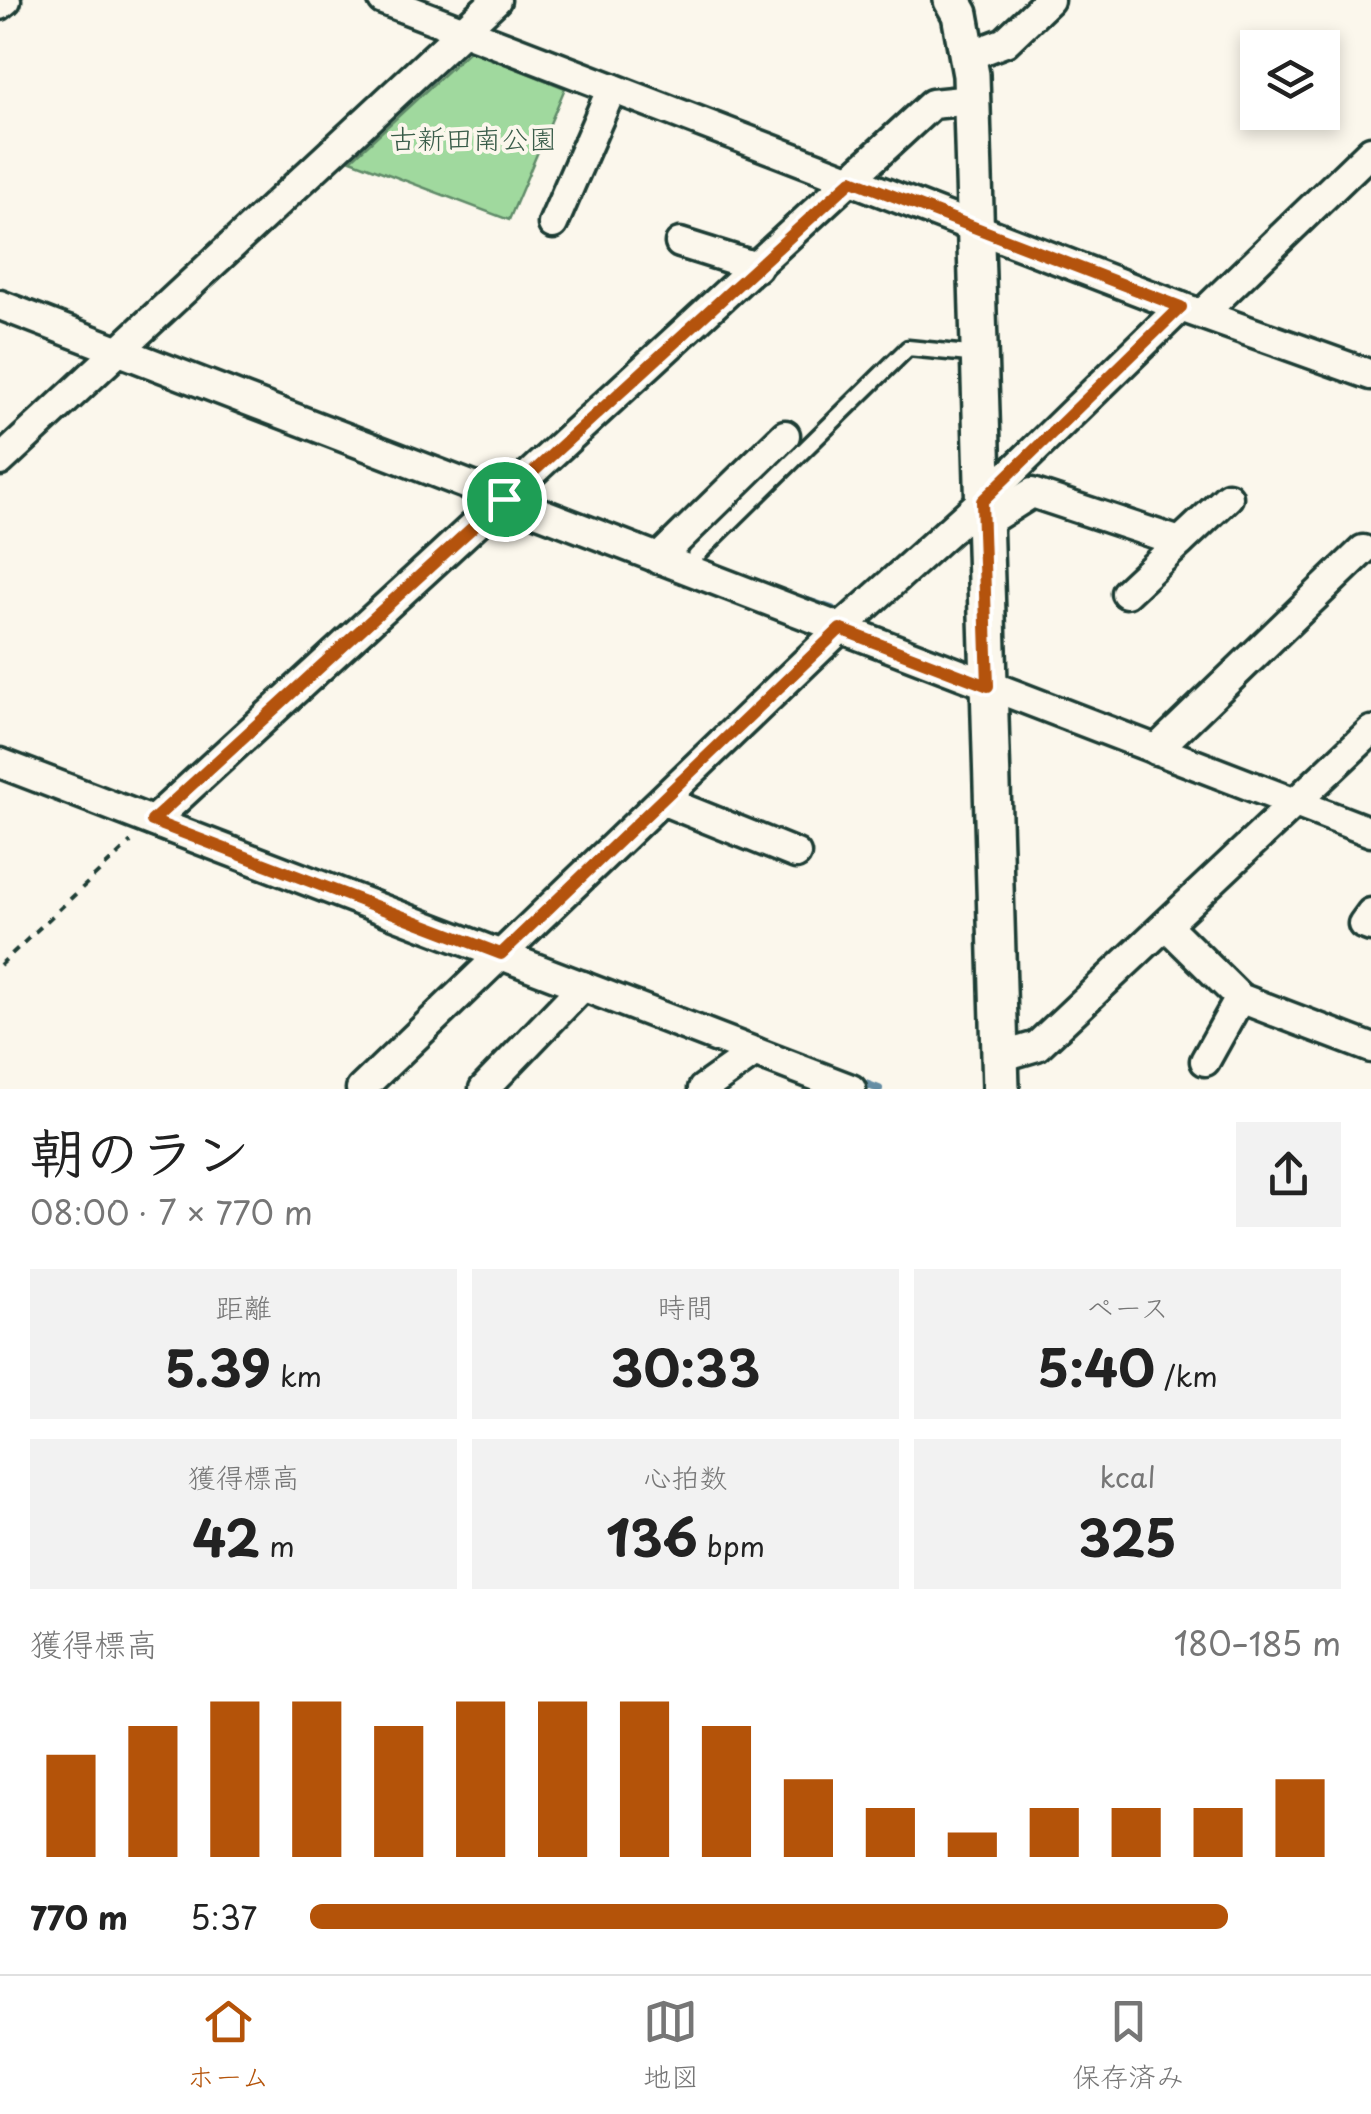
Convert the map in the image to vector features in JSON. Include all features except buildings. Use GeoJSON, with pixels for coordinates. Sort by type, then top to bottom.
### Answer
{"type":"FeatureCollection","features":[{"type":"Feature","properties":{"kind":"street"},"geometry":{"type":"LineString","coordinates":[[0,5],[6,0]]}},
{"type":"Feature","properties":{"kind":"street"},"geometry":{"type":"LineString","coordinates":[[383,0],[1371,375]]}},
{"type":"Feature","properties":{"kind":"street"},"geometry":{"type":"LineString","coordinates":[[0,461],[496,0]]}},
{"type":"Feature","properties":{"kind":"street"},"geometry":{"type":"LineString","coordinates":[[952,0],[960,14],[972,100],[1000,1073]]}},
{"type":"Feature","properties":{"kind":"street"},"geometry":{"type":"LineString","coordinates":[[968,56],[1005,42],[1049,0]]}},
{"type":"Feature","properties":{"kind":"street"},"geometry":{"type":"LineString","coordinates":[[553,224],[612,88]]}},
{"type":"Feature","properties":{"kind":"street"},"geometry":{"type":"LineString","coordinates":[[152,821],[932,104],[972,100]]}},
{"type":"Feature","properties":{"kind":"street"},"geometry":{"type":"LineString","coordinates":[[360,1089],[840,629],[983,513],[1192,310],[1371,151]]}},
{"type":"Feature","properties":{"kind":"street"},"geometry":{"type":"LineString","coordinates":[[680,243],[757,267]]}},
{"type":"Feature","properties":{"kind":"street"},"geometry":{"type":"LineString","coordinates":[[0,304],[988,686],[1162,745],[1371,832]]}},
{"type":"Feature","properties":{"kind":"street"},"geometry":{"type":"LineString","coordinates":[[658,559],[785,436]]}},
{"type":"Feature","properties":{"kind":"street"},"geometry":{"type":"LineString","coordinates":[[983,513],[1032,494],[1180,542]]}},
{"type":"Feature","properties":{"kind":"street"},"geometry":{"type":"LineString","coordinates":[[1126,593],[1228,496]]}},
{"type":"Feature","properties":{"kind":"street"},"geometry":{"type":"LineString","coordinates":[[1162,745],[1364,550]]}},
{"type":"Feature","properties":{"kind":"street"},"geometry":{"type":"LineString","coordinates":[[1000,1073],[1037,1046],[1371,731]]}},
{"type":"Feature","properties":{"kind":"street"},"geometry":{"type":"LineString","coordinates":[[0,763],[851,1089]]}},
{"type":"Feature","properties":{"kind":"street"},"geometry":{"type":"LineString","coordinates":[[664,801],[796,854]]}},
{"type":"Feature","properties":{"kind":"street"},"geometry":{"type":"LineString","coordinates":[[1371,913],[1362,924],[1371,927]]}},
{"type":"Feature","properties":{"kind":"street"},"geometry":{"type":"LineString","coordinates":[[1166,926],[1240,998],[1371,1048]]}},
{"type":"Feature","properties":{"kind":"street"},"geometry":{"type":"LineString","coordinates":[[484,1089],[583,986]]}},
{"type":"Feature","properties":{"kind":"street"},"geometry":{"type":"LineString","coordinates":[[1205,1061],[1240,998]]}},
{"type":"Feature","properties":{"kind":"street"},"geometry":{"type":"LineString","coordinates":[[703,1089],[755,1052]]}},
{"type":"Feature","properties":{"kind":"lane"},"geometry":{"type":"LineString","coordinates":[[696,556],[908,348],[978,354]]}},
{"type":"Feature","properties":{"kind":"path"},"geometry":{"type":"LineString","coordinates":[[0,965],[152,821]]}},
{"type":"Feature","properties":{"kind":"green space","name":"古新田南公園"},"geometry":{"type":"Polygon","coordinates":[[[470,50],[565,88],[509,220],[351,160],[470,50]]]}},
{"type":"Feature","properties":{"kind":"waterway"},"geometry":{"type":"LineString","coordinates":[[799,598],[832,609]]}},
{"type":"Feature","properties":{"kind":"waterway"},"geometry":{"type":"LineString","coordinates":[[855,1080],[879,1089]]}},
{"type":"Feature","properties":{"kind":"route"},"geometry":{"type":"LineString","coordinates":[[852,180],[1181,307],[982,501],[988,686],[840,629],[501,954],[152,821],[504,499],[852,180]]}}]}
